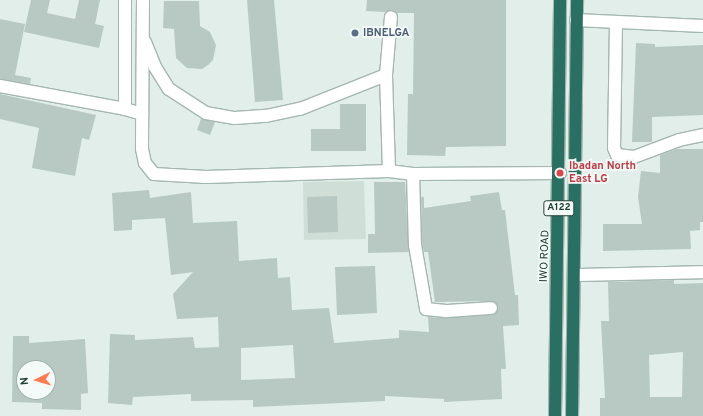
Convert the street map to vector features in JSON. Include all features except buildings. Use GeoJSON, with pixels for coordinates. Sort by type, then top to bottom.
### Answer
{"type":"FeatureCollection","features":[{"type":"Feature","properties":{"kind":"highway","name":"IWO ROAD"},"geometry":{"type":"LineString","coordinates":[[555,416],[560,173],[560,0]]}},
{"type":"Feature","properties":{"kind":"highway","name":"A122"},"geometry":{"type":"LineString","coordinates":[[572,416],[577,0]]}},
{"type":"Feature","properties":{"kind":"street"},"geometry":{"type":"LineString","coordinates":[[125,0],[125,109]]}},
{"type":"Feature","properties":{"kind":"street"},"geometry":{"type":"LineString","coordinates":[[143,0],[142,149],[145,163],[154,174],[206,176],[388,171],[413,174],[560,173]]}},
{"type":"Feature","properties":{"kind":"street"},"geometry":{"type":"LineString","coordinates":[[388,171],[386,75],[391,17]]}},
{"type":"Feature","properties":{"kind":"street"},"geometry":{"type":"LineString","coordinates":[[576,20],[703,26]]}},
{"type":"Feature","properties":{"kind":"street"},"geometry":{"type":"LineString","coordinates":[[616,22],[614,148],[618,155],[634,157],[678,140],[703,135]]}},
{"type":"Feature","properties":{"kind":"street"},"geometry":{"type":"LineString","coordinates":[[143,37],[155,67],[169,89],[206,113],[235,118],[266,116],[300,109],[386,75]]}},
{"type":"Feature","properties":{"kind":"street"},"geometry":{"type":"LineString","coordinates":[[0,86],[125,109],[142,114]]}},
{"type":"Feature","properties":{"kind":"street"},"geometry":{"type":"LineString","coordinates":[[413,174],[416,245],[426,309],[446,311],[491,308]]}},
{"type":"Feature","properties":{"kind":"street"},"geometry":{"type":"LineString","coordinates":[[574,275],[703,272]]}},
{"type":"Feature","properties":{"kind":"shaded area"},"geometry":{"type":"Polygon","coordinates":[[[364,181],[366,239],[304,240],[303,182],[364,181]]]}},
{"type":"Feature","properties":{"kind":"place","name":"IBNELGA"},"geometry":{"type":"Point","coordinates":[355,33]}},
{"type":"Feature","properties":{"kind":"place","name":"Ibadan North East LG"},"geometry":{"type":"Point","coordinates":[560,173]}}]}
